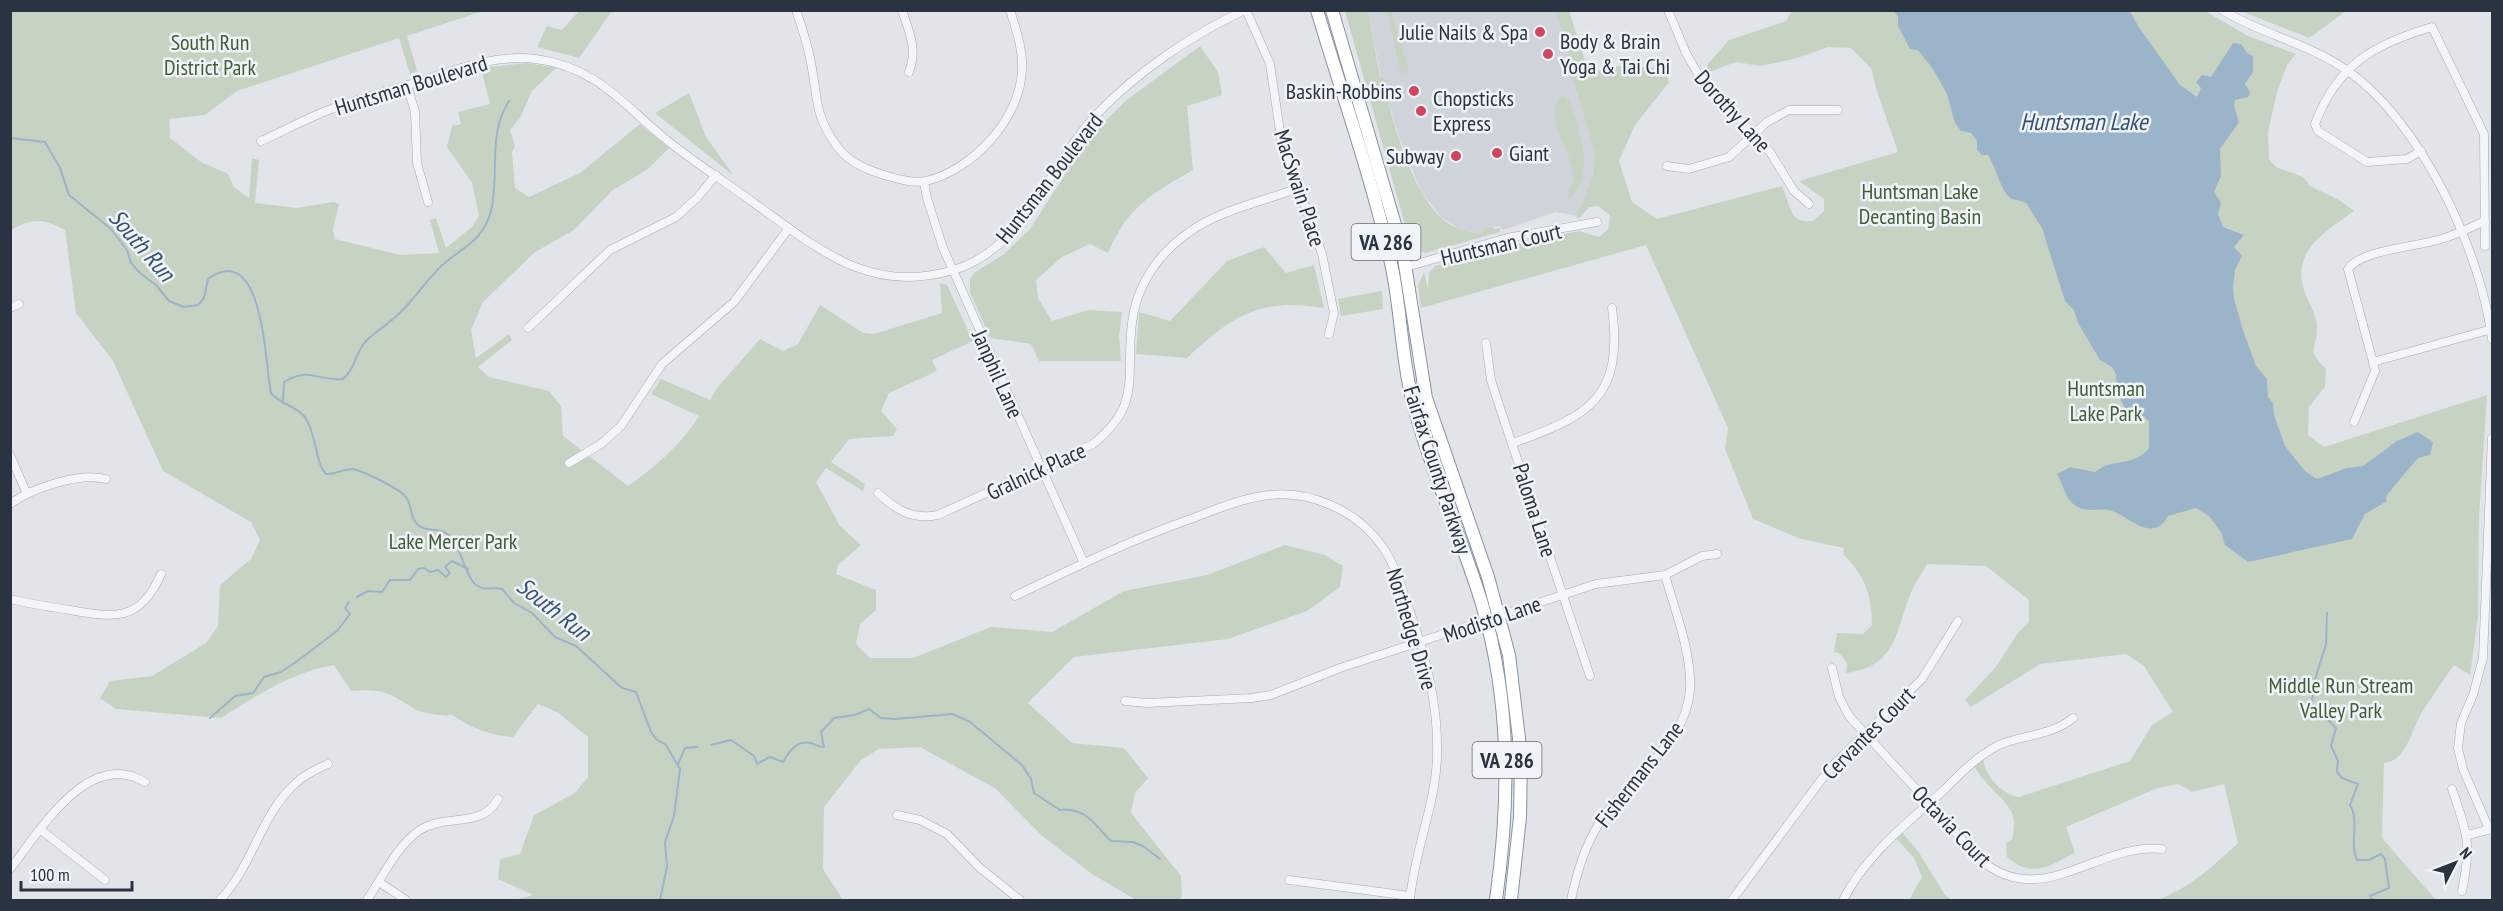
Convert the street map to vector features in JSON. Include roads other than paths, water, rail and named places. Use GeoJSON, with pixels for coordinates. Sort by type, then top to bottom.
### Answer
{"type":"FeatureCollection","features":[{"type":"Feature","properties":{"kind":"highway","name":"Fairfax County Parkway"},"geometry":{"type":"LineString","coordinates":[[1317,10],[1389,254],[1406,369],[1415,410],[1487,621],[1500,683],[1507,762],[1504,842],[1496,900]]}},
{"type":"Feature","properties":{"kind":"highway","name":"Fairfax County Parkway"},"geometry":{"type":"LineString","coordinates":[[1332,10],[1406,267],[1419,370],[1427,404],[1500,616],[1516,696],[1521,755],[1520,817],[1510,900]]}},
{"type":"Feature","properties":{"kind":"street"},"geometry":{"type":"LineString","coordinates":[[796,10],[811,63],[818,113],[838,148],[854,162],[871,171],[895,179],[924,182],[956,169],[974,155],[991,139],[1006,115],[1017,93],[1022,69],[1016,29],[1010,10]]}},
{"type":"Feature","properties":{"kind":"street"},"geometry":{"type":"LineString","coordinates":[[902,10],[914,46],[914,60],[909,72]]}},
{"type":"Feature","properties":{"kind":"street","name":"MacSwain Place"},"geometry":{"type":"LineString","coordinates":[[1246,10],[1270,64],[1281,138],[1322,254],[1334,319],[1329,334]]}},
{"type":"Feature","properties":{"kind":"street","name":"Huntsman Boulevard"},"geometry":{"type":"LineString","coordinates":[[261,141],[322,112],[480,62],[513,58],[558,63],[602,83],[663,137],[834,259],[868,273],[903,278],[953,271],[986,254],[1012,231],[1080,134],[1114,98],[1193,38],[1246,10]]}},
{"type":"Feature","properties":{"kind":"street","name":"Dorothy Lane"},"geometry":{"type":"LineString","coordinates":[[1668,10],[1686,53],[1698,74],[1780,164],[1794,190],[1809,204]]}},
{"type":"Feature","properties":{"kind":"street"},"geometry":{"type":"LineString","coordinates":[[2222,10],[2249,25],[2308,48],[2347,70],[2390,108],[2421,151],[2461,231],[2481,282],[2493,339]]}},
{"type":"Feature","properties":{"kind":"street"},"geometry":{"type":"LineString","coordinates":[[2421,151],[2407,159],[2367,162],[2318,130],[2315,124],[2321,109],[2347,70],[2368,53],[2402,36],[2432,27],[2484,134],[2486,246]]}},
{"type":"Feature","properties":{"kind":"street"},"geometry":{"type":"LineString","coordinates":[[407,85],[414,112],[417,163],[429,202]]}},
{"type":"Feature","properties":{"kind":"street"},"geometry":{"type":"LineString","coordinates":[[1667,166],[1689,169],[1723,159],[1735,153],[1773,118],[1789,110],[1838,110]]}},
{"type":"Feature","properties":{"kind":"street"},"geometry":{"type":"LineString","coordinates":[[528,328],[610,250],[676,217],[697,198],[716,175]]}},
{"type":"Feature","properties":{"kind":"street","name":"Janphil Lane"},"geometry":{"type":"LineString","coordinates":[[924,182],[927,198],[953,271],[1084,563]]}},
{"type":"Feature","properties":{"kind":"street","name":"Gralnick Place"},"geometry":{"type":"LineString","coordinates":[[878,493],[899,511],[909,515],[932,516],[1041,470],[1093,444],[1120,414],[1131,376],[1130,345],[1134,309],[1143,284],[1164,254],[1200,225],[1299,188]]}},
{"type":"Feature","properties":{"kind":"street"},"geometry":{"type":"LineString","coordinates":[[2354,423],[2375,371],[2348,269],[2352,264],[2381,253],[2442,239],[2485,221]]}},
{"type":"Feature","properties":{"kind":"street","name":"Huntsman Court"},"geometry":{"type":"LineString","coordinates":[[1406,267],[1508,238],[1597,222]]}},
{"type":"Feature","properties":{"kind":"street"},"geometry":{"type":"LineString","coordinates":[[569,463],[600,444],[621,426],[662,364],[734,302],[789,228]]}},
{"type":"Feature","properties":{"kind":"street"},"geometry":{"type":"LineString","coordinates":[[10,308],[19,304]]}},
{"type":"Feature","properties":{"kind":"street"},"geometry":{"type":"LineString","coordinates":[[1513,443],[1569,421],[1597,398],[1610,375],[1614,360],[1616,338],[1612,308]]}},
{"type":"Feature","properties":{"kind":"street"},"geometry":{"type":"LineString","coordinates":[[2373,362],[2492,329]]}},
{"type":"Feature","properties":{"kind":"street","name":"Paloma Lane"},"geometry":{"type":"LineString","coordinates":[[1486,343],[1491,380],[1590,676]]}},
{"type":"Feature","properties":{"kind":"street"},"geometry":{"type":"LineString","coordinates":[[2467,835],[2491,829],[2463,769],[2458,748],[2461,723],[2479,677],[2489,625],[2493,438]]}},
{"type":"Feature","properties":{"kind":"street"},"geometry":{"type":"LineString","coordinates":[[10,455],[27,494]]}},
{"type":"Feature","properties":{"kind":"street"},"geometry":{"type":"LineString","coordinates":[[10,504],[27,494],[86,476],[106,479]]}},
{"type":"Feature","properties":{"kind":"street","name":"Northedge Drive"},"geometry":{"type":"LineString","coordinates":[[1015,596],[1131,541],[1250,498],[1269,495],[1303,496],[1324,502],[1344,512],[1379,542],[1396,572],[1420,643],[1434,698],[1437,760],[1434,792],[1410,898]]}},
{"type":"Feature","properties":{"kind":"street","name":"Modisto Lane"},"geometry":{"type":"LineString","coordinates":[[1125,701],[1147,703],[1261,697],[1340,668],[1563,595],[1608,581],[1665,574],[1702,556],[1717,554]]}},
{"type":"Feature","properties":{"kind":"street"},"geometry":{"type":"LineString","coordinates":[[10,599],[102,615],[122,615],[138,608],[150,597],[161,574]]}},
{"type":"Feature","properties":{"kind":"street","name":"Fishermans Lane"},"geometry":{"type":"LineString","coordinates":[[1571,900],[1576,877],[1595,831],[1614,804],[1673,738],[1687,707],[1690,688],[1689,667],[1665,574]]}},
{"type":"Feature","properties":{"kind":"street","name":"Cervantes Court"},"geometry":{"type":"LineString","coordinates":[[1732,900],[1830,768],[1922,679],[1958,621]]}},
{"type":"Feature","properties":{"kind":"street","name":"Octavia Court"},"geometry":{"type":"LineString","coordinates":[[1832,668],[1843,705],[1865,734],[1988,866],[2003,876],[2020,882],[2050,882],[2138,849],[2162,849]]}},
{"type":"Feature","properties":{"kind":"street"},"geometry":{"type":"LineString","coordinates":[[1843,900],[1869,861],[1929,803],[1989,750],[2011,741],[2056,730],[2073,718]]}},
{"type":"Feature","properties":{"kind":"street"},"geometry":{"type":"LineString","coordinates":[[225,899],[247,865],[266,822],[283,795],[297,781],[328,764]]}},
{"type":"Feature","properties":{"kind":"street"},"geometry":{"type":"LineString","coordinates":[[10,869],[66,799],[93,781],[124,773],[145,782]]}},
{"type":"Feature","properties":{"kind":"street"},"geometry":{"type":"LineString","coordinates":[[2452,789],[2467,835],[2469,857],[2462,891]]}},
{"type":"Feature","properties":{"kind":"street"},"geometry":{"type":"LineString","coordinates":[[367,900],[402,849],[419,831],[448,819],[480,818],[489,812],[498,799]]}},
{"type":"Feature","properties":{"kind":"street"},"geometry":{"type":"LineString","coordinates":[[897,815],[920,820],[946,834],[980,868],[1020,900]]}},
{"type":"Feature","properties":{"kind":"street"},"geometry":{"type":"LineString","coordinates":[[41,830],[105,880]]}},
{"type":"Feature","properties":{"kind":"street"},"geometry":{"type":"LineString","coordinates":[[1289,880],[1410,898]]}},
{"type":"Feature","properties":{"kind":"street"},"geometry":{"type":"LineString","coordinates":[[379,882],[406,900]]}},
{"type":"Feature","properties":{"kind":"water","name":"Huntsman Lake"},"geometry":{"type":"Polygon","coordinates":[[[1894,11],[2130,11],[2180,85],[2197,97],[2201,88],[2196,82],[2202,75],[2211,77],[2233,43],[2241,44],[2247,53],[2253,56],[2253,72],[2245,84],[2250,92],[2248,97],[2235,100],[2234,106],[2239,122],[2220,149],[2221,176],[2214,192],[2221,203],[2218,214],[2223,227],[2244,235],[2234,247],[2242,256],[2235,270],[2234,299],[2256,366],[2267,379],[2268,397],[2273,403],[2274,415],[2285,446],[2305,471],[2317,479],[2347,468],[2363,466],[2397,441],[2418,432],[2433,442],[2430,455],[2418,458],[2386,496],[2387,501],[2365,514],[2352,539],[2248,562],[2225,545],[2221,532],[2209,516],[2196,508],[2168,516],[2162,524],[2155,528],[2147,528],[2115,512],[2090,510],[2072,503],[2057,474],[2070,467],[2095,472],[2108,465],[2137,458],[2149,448],[2149,422],[2144,416],[2130,418],[2117,392],[2116,374],[2112,367],[2100,360],[2078,323],[2074,310],[2065,301],[2042,228],[2026,203],[2012,199],[2005,192],[1988,155],[1982,155],[1977,150],[1977,141],[1971,133],[1961,131],[1955,123],[1947,94],[1933,69],[1918,50],[1910,49],[1898,26],[1898,17],[1894,11]]]}},
{"type":"Feature","properties":{"kind":"waterway"},"geometry":{"type":"LineString","coordinates":[[283,403],[284,382],[294,377],[308,375],[343,379],[351,370],[366,341],[401,312],[440,267],[479,235],[491,211],[498,127],[509,101]]}},
{"type":"Feature","properties":{"kind":"waterway","name":"South Run"},"geometry":{"type":"LineString","coordinates":[[10,138],[45,142],[60,168],[69,195],[111,229],[127,250],[131,263],[156,285],[169,301],[184,307],[198,305],[204,298],[208,279],[227,271],[241,276],[251,291],[259,312],[271,393],[305,417],[312,432],[322,469],[326,474],[349,469],[357,470],[401,493],[409,503],[413,518],[418,525],[422,528],[445,532],[454,541],[470,578],[476,585],[483,588],[502,589],[514,603],[532,613],[555,637],[576,646],[622,688],[636,692],[651,732],[656,739],[666,745],[680,769],[674,816],[665,842],[667,867],[660,900]]}},
{"type":"Feature","properties":{"kind":"waterway"},"geometry":{"type":"LineString","coordinates":[[357,597],[368,591],[382,592],[390,580],[410,580],[418,569],[424,568],[430,572],[438,570],[446,577],[450,573],[445,567],[452,561],[468,569]]}},
{"type":"Feature","properties":{"kind":"waterway"},"geometry":{"type":"LineString","coordinates":[[210,718],[235,696],[253,693],[264,677],[281,672],[337,631],[350,614],[345,608],[349,602]]}},
{"type":"Feature","properties":{"kind":"waterway"},"geometry":{"type":"LineString","coordinates":[[2327,613],[2326,644],[2313,686],[2312,704],[2336,728],[2331,746],[2338,761],[2337,772],[2342,778],[2358,784],[2350,805],[2354,818],[2354,846],[2357,860],[2369,860],[2381,854],[2385,859],[2389,888],[2370,896],[2372,900]]}},
{"type":"Feature","properties":{"kind":"waterway"},"geometry":{"type":"LineString","coordinates":[[711,745],[731,740],[754,756],[757,764],[770,757],[783,762],[790,751],[801,743],[824,747],[821,732],[834,718],[855,715],[869,709],[881,718],[895,719],[953,714],[970,722],[1022,765],[1031,779],[1034,793],[1060,810],[1077,811],[1084,814],[1111,841],[1133,842],[1143,846],[1160,859]]}},
{"type":"Feature","properties":{"kind":"waterway"},"geometry":{"type":"LineString","coordinates":[[678,764],[685,748],[698,747]]}},
{"type":"Feature","properties":{"kind":"place","name":"Julie Nails & Spa"},"geometry":{"type":"Point","coordinates":[1540,32]}},
{"type":"Feature","properties":{"kind":"place","name":"Body & Brain Yoga & Tai Chi"},"geometry":{"type":"Point","coordinates":[1548,54]}},
{"type":"Feature","properties":{"kind":"place","name":"Baskin-Robbins"},"geometry":{"type":"Point","coordinates":[1414,91]}},
{"type":"Feature","properties":{"kind":"place","name":"Chopsticks Express"},"geometry":{"type":"Point","coordinates":[1421,111]}},
{"type":"Feature","properties":{"kind":"place","name":"Giant"},"geometry":{"type":"Point","coordinates":[1497,153]}},
{"type":"Feature","properties":{"kind":"place","name":"Subway"},"geometry":{"type":"Point","coordinates":[1456,156]}},
{"type":"Feature","properties":{"kind":"park label","name":"South Run District Park"},"geometry":{"type":"Point","coordinates":[210,54]}},
{"type":"Feature","properties":{"kind":"park label","name":"Huntsman Lake Decanting Basin"},"geometry":{"type":"Point","coordinates":[1920,204]}},
{"type":"Feature","properties":{"kind":"park label","name":"Huntsman Lake Park"},"geometry":{"type":"Point","coordinates":[2106,401]}},
{"type":"Feature","properties":{"kind":"park label","name":"Lake Mercer Park"},"geometry":{"type":"Point","coordinates":[453,541]}},
{"type":"Feature","properties":{"kind":"park label","name":"Middle Run Stream Valley Park"},"geometry":{"type":"Point","coordinates":[2341,698]}}]}
